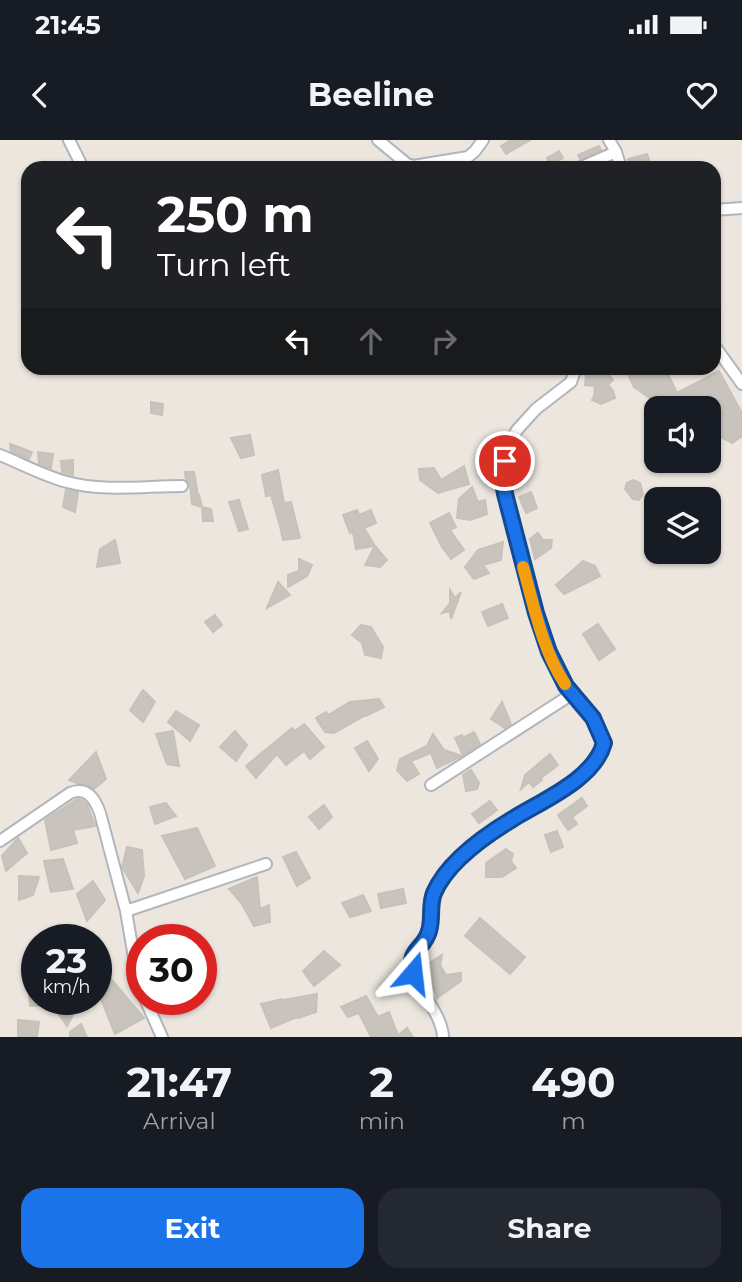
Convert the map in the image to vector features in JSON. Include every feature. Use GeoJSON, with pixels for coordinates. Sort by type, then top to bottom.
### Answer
{"type":"FeatureCollection","features":[{"type":"Feature","properties":{"kind":"street"},"geometry":{"type":"LineString","coordinates":[[69,140],[80,161]]}},
{"type":"Feature","properties":{"kind":"street"},"geometry":{"type":"LineString","coordinates":[[378,140],[404,161]]}},
{"type":"Feature","properties":{"kind":"street"},"geometry":{"type":"LineString","coordinates":[[443,161],[468,157],[483,140]]}},
{"type":"Feature","properties":{"kind":"street"},"geometry":{"type":"LineString","coordinates":[[609,140],[619,161]]}},
{"type":"Feature","properties":{"kind":"street"},"geometry":{"type":"LineString","coordinates":[[596,161],[617,152]]}},
{"type":"Feature","properties":{"kind":"street"},"geometry":{"type":"LineString","coordinates":[[721,210],[742,208]]}},
{"type":"Feature","properties":{"kind":"street"},"geometry":{"type":"LineString","coordinates":[[721,355],[742,384]]}},
{"type":"Feature","properties":{"kind":"street"},"geometry":{"type":"LineString","coordinates":[[443,1037],[439,1017],[417,982],[411,965],[413,954],[430,930],[434,894],[450,870],[474,846],[590,768],[597,760],[604,743],[593,718],[560,676],[542,634],[502,477],[509,444],[517,430],[570,382],[573,375]]}},
{"type":"Feature","properties":{"kind":"street"},"geometry":{"type":"LineString","coordinates":[[0,454],[57,479],[73,483],[99,486],[182,486]]}},
{"type":"Feature","properties":{"kind":"street"},"geometry":{"type":"LineString","coordinates":[[430,785],[572,694]]}},
{"type":"Feature","properties":{"kind":"street"},"geometry":{"type":"LineString","coordinates":[[0,841],[70,793],[77,790],[87,793],[96,802],[100,813],[128,924]]}},
{"type":"Feature","properties":{"kind":"street"},"geometry":{"type":"LineString","coordinates":[[126,911],[266,864]]}},
{"type":"Feature","properties":{"kind":"street"},"geometry":{"type":"LineString","coordinates":[[152,1015],[162,1037]]}},
{"type":"Feature","properties":{"kind":"building"},"geometry":{"type":"Polygon","coordinates":[[[511,140],[530,140],[506,154],[501,146],[511,140]]]}},
{"type":"Feature","properties":{"kind":"building"},"geometry":{"type":"Polygon","coordinates":[[[599,146],[601,150],[580,159],[578,155],[599,146]]]}},
{"type":"Feature","properties":{"kind":"building"},"geometry":{"type":"Polygon","coordinates":[[[559,151],[563,158],[548,161],[547,158],[559,151]]]}},
{"type":"Feature","properties":{"kind":"building"},"geometry":{"type":"Polygon","coordinates":[[[647,154],[650,161],[628,161],[647,154]]]}},
{"type":"Feature","properties":{"kind":"building"},"geometry":{"type":"Polygon","coordinates":[[[586,375],[609,375],[613,380],[608,384],[615,398],[601,404],[592,400],[595,386],[585,385],[586,375]]]}},
{"type":"Feature","properties":{"kind":"building"},"geometry":{"type":"Polygon","coordinates":[[[628,375],[668,375],[677,393],[711,375],[721,375],[742,413],[742,436],[732,443],[721,437],[721,396],[647,396],[634,387],[628,375]]]}},
{"type":"Feature","properties":{"kind":"building"},"geometry":{"type":"Polygon","coordinates":[[[151,402],[163,404],[162,415],[151,413],[151,402]]]}},
{"type":"Feature","properties":{"kind":"building"},"geometry":{"type":"Polygon","coordinates":[[[250,435],[254,455],[241,458],[231,438],[250,435]]]}},
{"type":"Feature","properties":{"kind":"building"},"geometry":{"type":"Polygon","coordinates":[[[10,444],[32,452],[29,459],[11,451],[10,444]]]}},
{"type":"Feature","properties":{"kind":"building"},"geometry":{"type":"Polygon","coordinates":[[[38,452],[53,454],[51,468],[39,464],[38,452]]]}},
{"type":"Feature","properties":{"kind":"building"},"geometry":{"type":"Polygon","coordinates":[[[73,460],[73,475],[62,472],[61,461],[73,460]]]}},
{"type":"Feature","properties":{"kind":"building"},"geometry":{"type":"Polygon","coordinates":[[[464,466],[469,484],[438,493],[420,480],[419,469],[434,468],[441,480],[464,466]]]}},
{"type":"Feature","properties":{"kind":"building"},"geometry":{"type":"Polygon","coordinates":[[[278,470],[284,503],[291,502],[300,538],[283,540],[271,495],[266,496],[262,475],[278,470]]]}},
{"type":"Feature","properties":{"kind":"building"},"geometry":{"type":"Polygon","coordinates":[[[185,472],[194,472],[202,507],[192,504],[190,485],[185,472]]]}},
{"type":"Feature","properties":{"kind":"building"},"geometry":{"type":"Polygon","coordinates":[[[633,480],[640,483],[643,494],[639,500],[633,499],[625,489],[627,483],[633,480]]]}},
{"type":"Feature","properties":{"kind":"building"},"geometry":{"type":"Polygon","coordinates":[[[472,487],[478,502],[485,500],[487,514],[470,520],[457,518],[459,499],[472,487]]]}},
{"type":"Feature","properties":{"kind":"building"},"geometry":{"type":"Polygon","coordinates":[[[66,490],[78,492],[75,512],[63,507],[66,490]]]}},
{"type":"Feature","properties":{"kind":"building"},"geometry":{"type":"Polygon","coordinates":[[[531,492],[537,508],[526,513],[519,497],[531,492]]]}},
{"type":"Feature","properties":{"kind":"building"},"geometry":{"type":"Polygon","coordinates":[[[239,500],[248,529],[239,531],[229,502],[239,500]]]}},
{"type":"Feature","properties":{"kind":"building"},"geometry":{"type":"Polygon","coordinates":[[[202,507],[211,509],[213,521],[203,521],[202,507]]]}},
{"type":"Feature","properties":{"kind":"building"},"geometry":{"type":"Polygon","coordinates":[[[357,510],[359,515],[371,510],[376,523],[364,528],[375,546],[356,549],[353,532],[350,533],[343,515],[357,510]]]}},
{"type":"Feature","properties":{"kind":"building"},"geometry":{"type":"Polygon","coordinates":[[[449,513],[456,527],[450,530],[464,550],[451,559],[430,523],[449,513]]]}},
{"type":"Feature","properties":{"kind":"building"},"geometry":{"type":"Polygon","coordinates":[[[538,533],[543,540],[552,540],[551,548],[535,559],[530,539],[538,533]]]}},
{"type":"Feature","properties":{"kind":"building"},"geometry":{"type":"Polygon","coordinates":[[[115,540],[120,563],[97,567],[100,549],[115,540]]]}},
{"type":"Feature","properties":{"kind":"building"},"geometry":{"type":"Polygon","coordinates":[[[503,542],[501,560],[483,565],[489,573],[474,579],[465,567],[478,550],[503,542]]]}},
{"type":"Feature","properties":{"kind":"building"},"geometry":{"type":"Polygon","coordinates":[[[375,546],[387,560],[380,567],[365,565],[375,546]]]}},
{"type":"Feature","properties":{"kind":"building"},"geometry":{"type":"Polygon","coordinates":[[[299,559],[312,565],[307,576],[288,587],[288,575],[299,571],[299,559]]]}},
{"type":"Feature","properties":{"kind":"building"},"geometry":{"type":"Polygon","coordinates":[[[583,561],[595,566],[600,576],[564,594],[556,585],[583,561]]]}},
{"type":"Feature","properties":{"kind":"building"},"geometry":{"type":"Polygon","coordinates":[[[278,582],[290,595],[267,608],[278,582]]]}},
{"type":"Feature","properties":{"kind":"building"},"geometry":{"type":"Polygon","coordinates":[[[450,590],[455,598],[461,592],[451,619],[450,611],[442,613],[450,603],[450,590]]]}},
{"type":"Feature","properties":{"kind":"building"},"geometry":{"type":"Polygon","coordinates":[[[502,604],[508,618],[488,626],[482,612],[502,604]]]}},
{"type":"Feature","properties":{"kind":"building"},"geometry":{"type":"Polygon","coordinates":[[[215,615],[222,625],[213,632],[205,622],[215,615]]]}},
{"type":"Feature","properties":{"kind":"building"},"geometry":{"type":"Polygon","coordinates":[[[598,624],[615,649],[599,660],[583,634],[598,624]]]}},
{"type":"Feature","properties":{"kind":"building"},"geometry":{"type":"Polygon","coordinates":[[[361,625],[371,627],[383,647],[381,658],[365,655],[362,643],[352,635],[361,625]]]}},
{"type":"Feature","properties":{"kind":"building"},"geometry":{"type":"Polygon","coordinates":[[[143,690],[155,702],[143,722],[130,710],[143,690]]]}},
{"type":"Feature","properties":{"kind":"building"},"geometry":{"type":"Polygon","coordinates":[[[379,699],[384,707],[334,733],[325,732],[316,718],[326,712],[328,715],[350,702],[379,699]]]}},
{"type":"Feature","properties":{"kind":"building"},"geometry":{"type":"Polygon","coordinates":[[[502,702],[511,724],[505,728],[491,719],[502,702]]]}},
{"type":"Feature","properties":{"kind":"building"},"geometry":{"type":"Polygon","coordinates":[[[176,711],[199,725],[190,741],[168,722],[176,711]]]}},
{"type":"Feature","properties":{"kind":"building"},"geometry":{"type":"Polygon","coordinates":[[[304,724],[324,747],[310,759],[304,751],[286,765],[277,754],[256,778],[246,766],[292,728],[295,731],[304,724]]]}},
{"type":"Feature","properties":{"kind":"building"},"geometry":{"type":"Polygon","coordinates":[[[173,731],[179,766],[167,764],[156,734],[173,731]]]}},
{"type":"Feature","properties":{"kind":"building"},"geometry":{"type":"Polygon","coordinates":[[[235,731],[247,745],[236,761],[220,747],[235,731]]]}},
{"type":"Feature","properties":{"kind":"building"},"geometry":{"type":"Polygon","coordinates":[[[474,732],[480,744],[463,755],[455,738],[462,735],[463,738],[474,732]]]}},
{"type":"Feature","properties":{"kind":"building"},"geometry":{"type":"Polygon","coordinates":[[[433,734],[444,750],[462,756],[437,768],[431,753],[411,761],[419,774],[407,781],[397,770],[400,759],[427,746],[433,734]]]}},
{"type":"Feature","properties":{"kind":"building"},"geometry":{"type":"Polygon","coordinates":[[[367,741],[378,759],[369,771],[355,748],[367,741]]]}},
{"type":"Feature","properties":{"kind":"building"},"geometry":{"type":"Polygon","coordinates":[[[96,752],[106,779],[94,789],[69,780],[96,752]]]}},
{"type":"Feature","properties":{"kind":"building"},"geometry":{"type":"Polygon","coordinates":[[[550,754],[558,765],[533,787],[529,782],[521,789],[525,775],[550,754]]]}},
{"type":"Feature","properties":{"kind":"building"},"geometry":{"type":"Polygon","coordinates":[[[471,770],[479,783],[477,789],[466,791],[463,775],[471,770]]]}},
{"type":"Feature","properties":{"kind":"building"},"geometry":{"type":"Polygon","coordinates":[[[582,798],[587,806],[572,817],[577,824],[568,830],[558,815],[582,798]]]}},
{"type":"Feature","properties":{"kind":"building"},"geometry":{"type":"Polygon","coordinates":[[[77,799],[87,804],[95,826],[73,830],[77,843],[51,850],[45,820],[77,799]]]}},
{"type":"Feature","properties":{"kind":"building"},"geometry":{"type":"Polygon","coordinates":[[[490,801],[497,810],[479,823],[472,814],[490,801]]]}},
{"type":"Feature","properties":{"kind":"building"},"geometry":{"type":"Polygon","coordinates":[[[166,803],[176,816],[155,824],[150,807],[166,803]]]}},
{"type":"Feature","properties":{"kind":"building"},"geometry":{"type":"Polygon","coordinates":[[[324,805],[332,817],[319,829],[309,817],[324,805]]]}},
{"type":"Feature","properties":{"kind":"building"},"geometry":{"type":"Polygon","coordinates":[[[197,828],[215,866],[185,879],[162,836],[197,828]]]}},
{"type":"Feature","properties":{"kind":"building"},"geometry":{"type":"Polygon","coordinates":[[[557,831],[563,847],[551,852],[545,835],[557,831]]]}},
{"type":"Feature","properties":{"kind":"building"},"geometry":{"type":"Polygon","coordinates":[[[18,838],[27,853],[6,871],[2,856],[18,838]]]}},
{"type":"Feature","properties":{"kind":"building"},"geometry":{"type":"Polygon","coordinates":[[[127,847],[142,850],[144,876],[138,893],[122,867],[127,847]]]}},
{"type":"Feature","properties":{"kind":"building"},"geometry":{"type":"Polygon","coordinates":[[[506,849],[513,854],[511,861],[516,868],[502,877],[486,877],[486,863],[506,849]]]}},
{"type":"Feature","properties":{"kind":"building"},"geometry":{"type":"Polygon","coordinates":[[[296,852],[310,878],[297,886],[283,857],[296,852]]]}},
{"type":"Feature","properties":{"kind":"building"},"geometry":{"type":"Polygon","coordinates":[[[63,859],[73,889],[51,892],[44,861],[63,859]]]}},
{"type":"Feature","properties":{"kind":"building"},"geometry":{"type":"Polygon","coordinates":[[[19,876],[39,877],[33,895],[19,900],[19,876]]]}},
{"type":"Feature","properties":{"kind":"building"},"geometry":{"type":"Polygon","coordinates":[[[257,877],[260,909],[269,905],[270,922],[254,926],[242,904],[229,889],[257,877]]]}},
{"type":"Feature","properties":{"kind":"building"},"geometry":{"type":"Polygon","coordinates":[[[93,881],[105,900],[87,921],[77,894],[93,881]]]}},
{"type":"Feature","properties":{"kind":"building"},"geometry":{"type":"Polygon","coordinates":[[[403,889],[406,903],[381,908],[378,894],[403,889]]]}},
{"type":"Feature","properties":{"kind":"building"},"geometry":{"type":"Polygon","coordinates":[[[363,895],[371,911],[350,917],[342,903],[363,895]]]}},
{"type":"Feature","properties":{"kind":"building"},"geometry":{"type":"Polygon","coordinates":[[[480,918],[525,957],[510,974],[465,936],[480,918]]]}},
{"type":"Feature","properties":{"kind":"building"},"geometry":{"type":"Polygon","coordinates":[[[324,951],[340,965],[314,986],[303,971],[324,951]]]}},
{"type":"Feature","properties":{"kind":"building"},"geometry":{"type":"Polygon","coordinates":[[[442,955],[440,965],[446,975],[461,973],[461,981],[437,998],[425,966],[442,955]]]}},
{"type":"Feature","properties":{"kind":"building"},"geometry":{"type":"Polygon","coordinates":[[[112,980],[126,997],[126,1015],[141,1015],[144,1018],[115,1034],[107,1015],[112,1015],[112,980]]]}},
{"type":"Feature","properties":{"kind":"building"},"geometry":{"type":"Polygon","coordinates":[[[317,994],[316,1012],[271,1028],[261,1004],[317,994]]]}},
{"type":"Feature","properties":{"kind":"building"},"geometry":{"type":"Polygon","coordinates":[[[366,996],[378,1017],[389,1012],[398,1035],[407,1028],[413,1037],[371,1037],[359,1013],[348,1017],[341,1007],[366,996]]]}},
{"type":"Feature","properties":{"kind":"building"},"geometry":{"type":"Polygon","coordinates":[[[59,1015],[73,1015],[67,1026],[59,1015]]]}},
{"type":"Feature","properties":{"kind":"building"},"geometry":{"type":"Polygon","coordinates":[[[18,1020],[39,1022],[37,1036],[18,1037],[18,1020]]]}},
{"type":"Feature","properties":{"kind":"building"},"geometry":{"type":"Polygon","coordinates":[[[81,1024],[87,1037],[70,1037],[70,1032],[81,1024]]]}},
{"type":"Feature","properties":{"kind":"slow traffic"},"geometry":{"type":"LineString","coordinates":[[523,567],[542,634],[565,684]]}},
{"type":"Feature","properties":{"kind":"route"},"geometry":{"type":"LineString","coordinates":[[413,973],[413,954],[430,930],[434,894],[450,870],[474,846],[590,768],[597,760],[604,743],[593,718],[560,676],[542,634],[505,494],[502,477],[505,461]]}}]}
